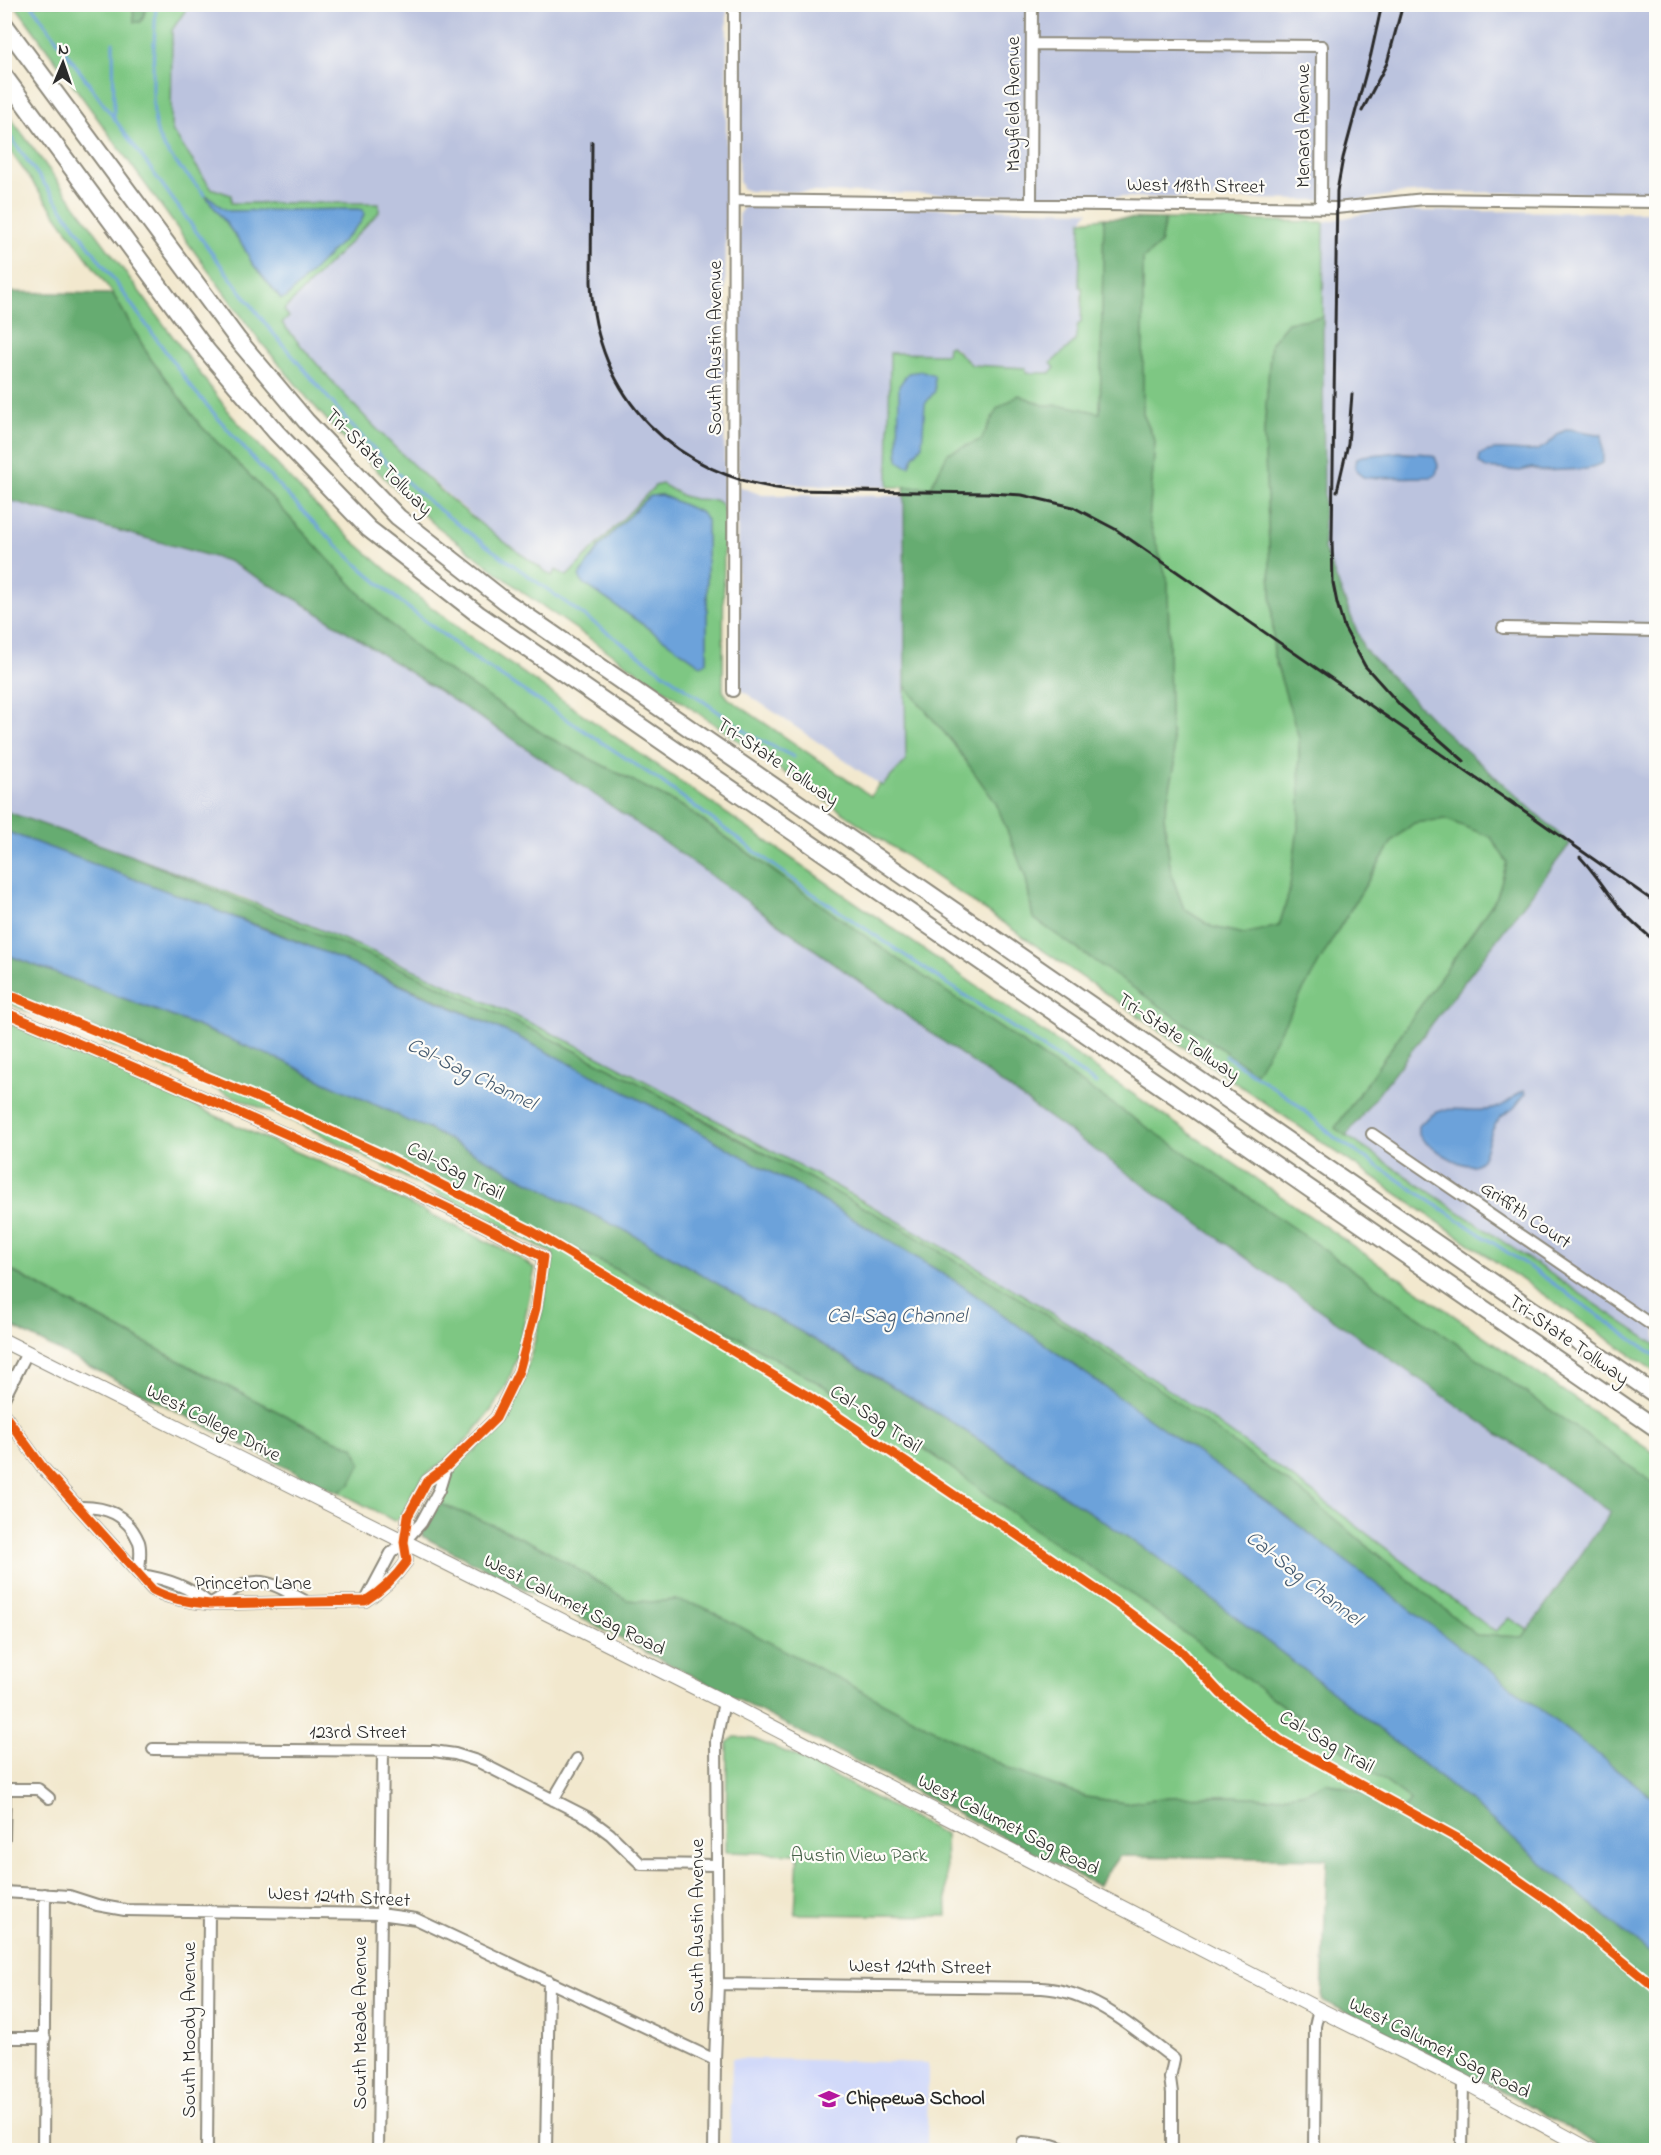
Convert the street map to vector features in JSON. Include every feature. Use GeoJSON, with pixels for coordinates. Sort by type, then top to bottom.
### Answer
{"type":"FeatureCollection","features":[{"type":"Feature","properties":{"kind":"highway","name":"Tri-State Tollway"},"geometry":{"type":"LineString","coordinates":[[4,24],[238,340],[306,421],[398,517],[505,601],[1656,1395]]}},
{"type":"Feature","properties":{"kind":"highway","name":"Tri-State Tollway"},"geometry":{"type":"LineString","coordinates":[[4,76],[207,351],[276,432],[369,529],[478,614],[1656,1428]]}},
{"type":"Feature","properties":{"kind":"main road","name":"West College Drive"},"geometry":{"type":"LineString","coordinates":[[6,1345],[27,1353],[404,1542]]}},
{"type":"Feature","properties":{"kind":"main road","name":"West Calumet Sag Road"},"geometry":{"type":"LineString","coordinates":[[404,1542],[724,1702],[1463,2081],[1590,2151]]}},
{"type":"Feature","properties":{"kind":"street","name":"South Austin Avenue"},"geometry":{"type":"LineString","coordinates":[[733,692],[734,4]]}},
{"type":"Feature","properties":{"kind":"street","name":"Mayfield Avenue"},"geometry":{"type":"LineString","coordinates":[[1031,203],[1032,4]]}},
{"type":"Feature","properties":{"kind":"street","name":"Menard Avenue"},"geometry":{"type":"LineString","coordinates":[[1032,44],[1322,46],[1321,207]]}},
{"type":"Feature","properties":{"kind":"street","name":"West 118th Street"},"geometry":{"type":"LineString","coordinates":[[734,200],[1321,207],[1425,199],[1656,202]]}},
{"type":"Feature","properties":{"kind":"street"},"geometry":{"type":"LineString","coordinates":[[1503,628],[1656,631]]}},
{"type":"Feature","properties":{"kind":"street"},"geometry":{"type":"LineString","coordinates":[[4,1011],[383,1177],[543,1257],[536,1308],[519,1371],[496,1418],[446,1467],[438,1490],[421,1523],[391,1553],[366,1601]]}},
{"type":"Feature","properties":{"kind":"street","name":"Griffith Court"},"geometry":{"type":"LineString","coordinates":[[1372,1134],[1656,1328]]}},
{"type":"Feature","properties":{"kind":"street"},"geometry":{"type":"LineString","coordinates":[[4,1398],[27,1353]]}},
{"type":"Feature","properties":{"kind":"street"},"geometry":{"type":"LineString","coordinates":[[4,1414],[43,1468],[139,1575]]}},
{"type":"Feature","properties":{"kind":"street"},"geometry":{"type":"LineString","coordinates":[[78,1507],[93,1506],[110,1510],[128,1525],[140,1544],[139,1575]]}},
{"type":"Feature","properties":{"kind":"street"},"geometry":{"type":"LineString","coordinates":[[366,1601],[382,1591],[407,1561],[404,1542]]}},
{"type":"Feature","properties":{"kind":"street","name":"Princeton Lane"},"geometry":{"type":"LineString","coordinates":[[139,1575],[172,1582],[198,1594],[210,1604],[366,1601]]}},
{"type":"Feature","properties":{"kind":"street","name":"Princeton Lane"},"geometry":{"type":"LineString","coordinates":[[210,1604],[234,1588],[254,1580],[277,1586],[307,1602]]}},
{"type":"Feature","properties":{"kind":"street","name":"South Austin Avenue"},"geometry":{"type":"LineString","coordinates":[[714,2151],[718,1984],[716,1742],[724,1702]]}},
{"type":"Feature","properties":{"kind":"street","name":"123rd Street"},"geometry":{"type":"LineString","coordinates":[[153,1749],[433,1751],[455,1754],[477,1761],[587,1817],[610,1834],[641,1864],[716,1865]]}},
{"type":"Feature","properties":{"kind":"street","name":"South Meade Avenue"},"geometry":{"type":"LineString","coordinates":[[378,2151],[383,1751]]}},
{"type":"Feature","properties":{"kind":"street"},"geometry":{"type":"LineString","coordinates":[[554,1800],[577,1758]]}},
{"type":"Feature","properties":{"kind":"street"},"geometry":{"type":"LineString","coordinates":[[4,1839],[5,1789],[38,1789],[49,1798]]}},
{"type":"Feature","properties":{"kind":"street","name":"West 124th Street"},"geometry":{"type":"LineString","coordinates":[[4,1892],[69,1896],[97,1905],[125,1910],[380,1914],[416,1918],[715,2060]]}},
{"type":"Feature","properties":{"kind":"street"},"geometry":{"type":"LineString","coordinates":[[44,2151],[45,1894]]}},
{"type":"Feature","properties":{"kind":"street","name":"South Moody Avenue"},"geometry":{"type":"LineString","coordinates":[[207,2151],[209,1911]]}},
{"type":"Feature","properties":{"kind":"street"},"geometry":{"type":"LineString","coordinates":[[546,2151],[549,1981]]}},
{"type":"Feature","properties":{"kind":"street","name":"West 124th Street"},"geometry":{"type":"LineString","coordinates":[[718,1984],[1052,1989],[1076,1995],[1138,2029],[1174,2059],[1170,2078],[1172,2151]]}},
{"type":"Feature","properties":{"kind":"street"},"geometry":{"type":"LineString","coordinates":[[1314,2151],[1315,2026],[1319,2009]]}},
{"type":"Feature","properties":{"kind":"street"},"geometry":{"type":"LineString","coordinates":[[4,2038],[45,2038]]}},
{"type":"Feature","properties":{"kind":"street"},"geometry":{"type":"LineString","coordinates":[[1462,2151],[1463,2081]]}},
{"type":"Feature","properties":{"kind":"street"},"geometry":{"type":"LineString","coordinates":[[1023,2142],[1052,2145],[1067,2151]]}},
{"type":"Feature","properties":{"kind":"shaded area"},"geometry":{"type":"Polygon","coordinates":[[[189,5],[727,5],[724,510],[715,500],[683,496],[662,484],[561,582],[491,532],[409,461],[330,381],[282,323],[284,310],[379,212],[379,203],[231,203],[231,195],[211,188],[173,132],[171,125],[172,30],[189,5]]]}},
{"type":"Feature","properties":{"kind":"shaded area"},"geometry":{"type":"Polygon","coordinates":[[[740,5],[1656,5],[1656,194],[1432,192],[1395,194],[1360,200],[1307,200],[748,191],[742,188],[739,181],[740,5]]]}},
{"type":"Feature","properties":{"kind":"shaded area"},"geometry":{"type":"Polygon","coordinates":[[[745,205],[1089,211],[1081,221],[1080,227],[1081,324],[1078,324],[1075,341],[1051,363],[1055,368],[1050,373],[1042,374],[1026,373],[1026,369],[972,365],[954,347],[948,354],[890,353],[888,487],[802,485],[750,479],[738,474],[739,214],[745,205]]]}},
{"type":"Feature","properties":{"kind":"shaded area"},"geometry":{"type":"Polygon","coordinates":[[[1378,211],[1656,212],[1656,1345],[1346,1136],[1570,844],[1441,728],[1364,649],[1324,548],[1322,491],[1324,222],[1378,211]]]}},
{"type":"Feature","properties":{"kind":"shaded area"},"geometry":{"type":"Polygon","coordinates":[[[738,486],[762,495],[904,496],[906,761],[882,786],[743,691],[739,686],[736,678],[738,486]]]}},
{"type":"Feature","properties":{"kind":"shaded area"},"geometry":{"type":"Polygon","coordinates":[[[5,499],[228,561],[301,602],[507,735],[667,844],[1288,1288],[1611,1512],[1528,1630],[1509,1618],[1495,1632],[1379,1543],[1139,1369],[866,1202],[579,1046],[389,958],[240,896],[5,811],[5,499]]]}},
{"type":"Feature","properties":{"kind":"shaded area","name":"Chippewa School"},"geometry":{"type":"Polygon","coordinates":[[[732,2058],[928,2063],[927,2150],[730,2150],[732,2058]]]}},
{"type":"Feature","properties":{"kind":"green space"},"geometry":{"type":"Polygon","coordinates":[[[15,5],[133,5],[134,22],[141,22],[148,5],[189,5],[172,30],[171,125],[173,132],[211,188],[231,195],[231,203],[379,203],[379,212],[284,310],[289,317],[282,323],[385,438],[465,511],[552,576],[556,570],[567,576],[655,486],[662,484],[683,496],[715,500],[721,504],[724,510],[723,691],[728,698],[871,796],[879,784],[882,786],[906,761],[905,686],[953,743],[996,803],[1026,878],[1033,918],[1255,1072],[1393,840],[1414,823],[1445,819],[1491,837],[1507,862],[1497,897],[1335,1128],[1656,1345],[1656,1372],[525,594],[434,524],[395,488],[344,439],[255,335],[15,5]],[[205,195],[243,246],[252,263],[281,299],[286,298],[363,210],[230,211],[223,209],[205,195]],[[661,495],[646,499],[600,546],[582,582],[701,665],[707,659],[707,520],[700,512],[661,495]]]}},
{"type":"Feature","properties":{"kind":"green space"},"geometry":{"type":"Polygon","coordinates":[[[133,5],[148,5],[141,22],[134,22],[133,5]]]}},
{"type":"Feature","properties":{"kind":"green space"},"geometry":{"type":"Polygon","coordinates":[[[4,109],[231,415],[310,500],[413,593],[465,633],[1656,1455],[1656,1485],[1299,1232],[886,951],[684,807],[548,737],[422,653],[378,613],[267,493],[200,425],[150,358],[113,294],[5,144],[4,109]]]}},
{"type":"Feature","properties":{"kind":"green space"},"geometry":{"type":"Polygon","coordinates":[[[1104,218],[1100,414],[1068,406],[1043,405],[1019,395],[997,409],[981,440],[948,453],[931,487],[888,487],[890,353],[947,354],[950,345],[972,365],[1026,368],[1026,373],[1050,373],[1055,368],[1051,363],[1075,341],[1078,324],[1081,323],[1082,288],[1079,287],[1081,221],[1104,218]]]}},
{"type":"Feature","properties":{"kind":"green space"},"geometry":{"type":"Polygon","coordinates":[[[1104,218],[1165,219],[1160,244],[1143,259],[1143,414],[1155,441],[1149,521],[1168,582],[1170,719],[1175,764],[1164,816],[1171,874],[1184,909],[1212,927],[1244,934],[1279,926],[1289,893],[1300,814],[1299,738],[1274,656],[1264,432],[1271,343],[1288,322],[1323,317],[1324,548],[1364,649],[1441,728],[1570,844],[1346,1136],[1335,1128],[1497,897],[1507,862],[1491,837],[1445,819],[1414,823],[1393,840],[1335,935],[1256,1073],[1033,918],[1026,878],[996,803],[953,743],[905,686],[904,487],[931,487],[948,453],[981,440],[997,409],[1019,395],[1043,405],[1068,406],[1100,413],[1104,218]]]}},
{"type":"Feature","properties":{"kind":"green space"},"geometry":{"type":"Polygon","coordinates":[[[1165,219],[1324,222],[1323,317],[1288,322],[1271,343],[1264,432],[1274,656],[1299,738],[1300,814],[1289,893],[1279,926],[1244,934],[1212,927],[1184,909],[1171,874],[1164,816],[1175,764],[1170,719],[1168,582],[1149,521],[1155,441],[1143,414],[1143,259],[1160,244],[1165,219]]]}},
{"type":"Feature","properties":{"kind":"green space"},"geometry":{"type":"Polygon","coordinates":[[[4,292],[113,294],[150,358],[200,425],[267,493],[378,613],[422,653],[548,737],[683,807],[886,951],[1299,1232],[1656,1485],[1656,1800],[1478,1661],[1278,1510],[958,1283],[792,1182],[658,1109],[579,1070],[574,1065],[426,995],[270,930],[215,910],[209,905],[5,831],[5,811],[132,856],[409,972],[635,1081],[898,1226],[1067,1327],[1152,1384],[1304,1494],[1476,1635],[1523,1637],[1611,1512],[1288,1288],[667,844],[507,735],[301,602],[228,561],[5,499],[4,292]]]}},
{"type":"Feature","properties":{"kind":"green space"},"geometry":{"type":"Polygon","coordinates":[[[132,856],[245,899],[467,993],[622,1068],[854,1196],[950,1251],[1092,1338],[1184,1400],[1319,1498],[1495,1632],[1509,1618],[1528,1630],[1523,1637],[1476,1635],[1304,1494],[1232,1443],[810,1178],[635,1081],[558,1042],[409,972],[132,856]]]}},
{"type":"Feature","properties":{"kind":"green space"},"geometry":{"type":"Polygon","coordinates":[[[4,954],[187,1022],[288,1063],[405,1120],[427,1128],[632,1234],[947,1419],[1149,1551],[1315,1678],[1478,1808],[1656,1958],[1656,2150],[1607,2150],[1516,2098],[1322,2000],[1327,1859],[1119,1856],[1098,1886],[422,1536],[423,1527],[436,1502],[505,1530],[548,1551],[627,1600],[651,1602],[675,1600],[701,1606],[1011,1770],[1086,1797],[1126,1803],[1169,1797],[1270,1798],[1306,1792],[1326,1782],[1358,1791],[1397,1812],[1410,1800],[1140,1600],[1034,1529],[926,1449],[877,1416],[635,1279],[401,1161],[280,1104],[5,991],[4,954]]]}},
{"type":"Feature","properties":{"kind":"green space"},"geometry":{"type":"Polygon","coordinates":[[[4,991],[280,1104],[401,1161],[635,1279],[877,1416],[1140,1600],[1410,1799],[1408,1804],[1397,1812],[1358,1791],[1326,1782],[1306,1792],[1270,1798],[1169,1797],[1126,1803],[1086,1797],[1011,1770],[675,1600],[651,1602],[627,1600],[548,1551],[505,1530],[436,1502],[461,1463],[494,1431],[518,1390],[540,1322],[553,1253],[302,1125],[5,1002],[4,991]]]}},
{"type":"Feature","properties":{"kind":"green space"},"geometry":{"type":"Polygon","coordinates":[[[5,1022],[83,1050],[146,1083],[334,1168],[515,1255],[535,1269],[517,1357],[507,1385],[470,1437],[445,1461],[424,1476],[414,1490],[401,1518],[394,1521],[339,1492],[351,1483],[354,1447],[330,1438],[215,1380],[5,1267],[5,1022]]]}},
{"type":"Feature","properties":{"kind":"green space"},"geometry":{"type":"Polygon","coordinates":[[[4,1267],[215,1380],[330,1438],[354,1447],[361,1463],[351,1483],[339,1492],[320,1485],[5,1323],[4,1267]]]}},
{"type":"Feature","properties":{"kind":"green space","name":"Austin View Park"},"geometry":{"type":"Polygon","coordinates":[[[735,1737],[753,1739],[796,1756],[945,1835],[947,1916],[795,1914],[798,1854],[726,1852],[727,1743],[735,1737]]]}},
{"type":"Feature","properties":{"kind":"water"},"geometry":{"type":"Polygon","coordinates":[[[205,195],[230,211],[357,209],[363,210],[364,214],[361,222],[286,298],[281,299],[252,263],[243,246],[205,195]]]}},
{"type":"Feature","properties":{"kind":"water"},"geometry":{"type":"Polygon","coordinates":[[[923,371],[934,375],[935,391],[925,404],[922,445],[913,457],[910,466],[904,465],[898,460],[899,386],[908,373],[923,371]]]}},
{"type":"Feature","properties":{"kind":"water"},"geometry":{"type":"Polygon","coordinates":[[[1569,429],[1602,435],[1603,463],[1587,469],[1541,471],[1532,468],[1520,471],[1486,468],[1479,463],[1480,455],[1493,450],[1537,450],[1569,429]]]}},
{"type":"Feature","properties":{"kind":"water"},"geometry":{"type":"Polygon","coordinates":[[[1400,452],[1427,454],[1435,457],[1438,465],[1436,475],[1432,477],[1369,478],[1363,477],[1355,467],[1357,458],[1362,456],[1400,452]]]}},
{"type":"Feature","properties":{"kind":"water"},"geometry":{"type":"Polygon","coordinates":[[[661,495],[700,512],[707,520],[707,659],[701,665],[582,582],[579,576],[600,546],[646,499],[661,495]]]}},
{"type":"Feature","properties":{"kind":"water","name":"Cal-Sag Channel"},"geometry":{"type":"Polygon","coordinates":[[[5,831],[209,905],[215,910],[329,954],[516,1036],[658,1109],[792,1182],[958,1283],[1278,1510],[1478,1661],[1656,1800],[1656,1958],[1478,1808],[1315,1678],[1149,1551],[947,1419],[632,1234],[427,1128],[405,1120],[288,1063],[187,1022],[5,954],[5,831]]]}},
{"type":"Feature","properties":{"kind":"water"},"geometry":{"type":"Polygon","coordinates":[[[1524,1090],[1526,1093],[1514,1108],[1499,1119],[1483,1157],[1478,1163],[1471,1165],[1460,1163],[1430,1146],[1419,1134],[1419,1126],[1438,1112],[1448,1109],[1496,1108],[1504,1105],[1524,1090]]]}},
{"type":"Feature","properties":{"kind":"waterway"},"geometry":{"type":"LineString","coordinates":[[31,4],[268,327],[352,426],[396,472],[433,505],[484,544],[752,736],[794,757]]}},
{"type":"Feature","properties":{"kind":"waterway"},"geometry":{"type":"LineString","coordinates":[[156,4],[153,73],[154,111],[159,138],[180,168],[205,195]]}},
{"type":"Feature","properties":{"kind":"waterway"},"geometry":{"type":"LineString","coordinates":[[113,42],[114,119]]}},
{"type":"Feature","properties":{"kind":"waterway"},"geometry":{"type":"LineString","coordinates":[[4,128],[192,388],[256,462],[359,566],[403,604],[475,659],[662,782],[800,885],[1097,1084]]}},
{"type":"Feature","properties":{"kind":"waterway"},"geometry":{"type":"LineString","coordinates":[[1226,1056],[1292,1100],[1334,1137],[1531,1268],[1656,1356]]}},
{"type":"Feature","properties":{"kind":"railway"},"geometry":{"type":"LineString","coordinates":[[1382,4],[1343,158],[1337,191],[1333,583],[1344,627],[1365,666],[1400,705],[1464,761]]}},
{"type":"Feature","properties":{"kind":"railway"},"geometry":{"type":"LineString","coordinates":[[1362,111],[1387,63],[1403,4]]}},
{"type":"Feature","properties":{"kind":"railway"},"geometry":{"type":"LineString","coordinates":[[592,142],[591,282],[596,324],[608,362],[626,395],[649,425],[678,449],[711,468],[749,482],[790,490],[989,493],[1022,495],[1073,507],[1115,529],[1516,806]]}},
{"type":"Feature","properties":{"kind":"railway"},"geometry":{"type":"LineString","coordinates":[[1337,491],[1348,444],[1352,394]]}},
{"type":"Feature","properties":{"kind":"railway"},"geometry":{"type":"LineString","coordinates":[[1509,800],[1656,903]]}},
{"type":"Feature","properties":{"kind":"railway"},"geometry":{"type":"LineString","coordinates":[[1580,857],[1622,911],[1656,942]]}},
{"type":"Feature","properties":{"kind":"cycle path","name":"Cal-Sag Trail"},"geometry":{"type":"LineString","coordinates":[[4,993],[275,1105],[385,1156],[530,1230],[808,1396],[1119,1605],[1181,1651],[1221,1694],[1281,1741],[1459,1839],[1550,1902],[1656,1988]]}},
{"type":"Feature","properties":{"kind":"cycle path"},"geometry":{"type":"LineString","coordinates":[[4,1012],[188,1090],[359,1167],[452,1210],[543,1257],[536,1308],[519,1371],[496,1418],[446,1467],[427,1481],[408,1516],[404,1542],[407,1561],[388,1583],[365,1601],[210,1604],[181,1600],[153,1590],[43,1468],[4,1414]]}},
{"type":"Feature","properties":{"kind":"place","name":"Chippewa School"},"geometry":{"type":"Point","coordinates":[829,2099]}}]}
